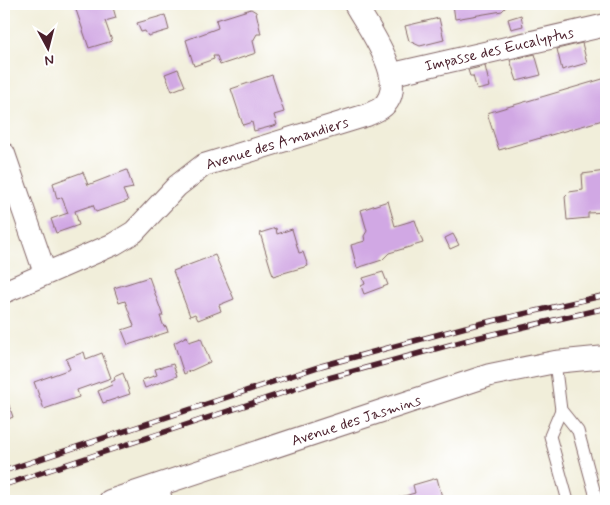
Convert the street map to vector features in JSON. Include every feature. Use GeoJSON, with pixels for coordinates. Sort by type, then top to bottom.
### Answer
{"type":"FeatureCollection","features":[{"type":"Feature","properties":{"kind":"street"},"geometry":{"type":"LineString","coordinates":[[355,4],[393,74]]}},
{"type":"Feature","properties":{"kind":"street","name":"Impasse des Eucalyptus"},"geometry":{"type":"LineString","coordinates":[[393,74],[606,26]]}},
{"type":"Feature","properties":{"kind":"street","name":"Avenue des Amandiers"},"geometry":{"type":"LineString","coordinates":[[4,292],[114,244],[134,232],[176,186],[204,165],[367,115],[381,108],[392,91],[393,74]]}},
{"type":"Feature","properties":{"kind":"street"},"geometry":{"type":"LineString","coordinates":[[4,154],[45,274]]}},
{"type":"Feature","properties":{"kind":"street","name":"Avenue des Jasmins"},"geometry":{"type":"LineString","coordinates":[[110,501],[165,492],[490,375],[555,362],[606,358]]}},
{"type":"Feature","properties":{"kind":"lane"},"geometry":{"type":"LineString","coordinates":[[555,362],[561,410],[550,436],[568,501]]}},
{"type":"Feature","properties":{"kind":"lane"},"geometry":{"type":"LineString","coordinates":[[561,410],[578,431],[596,501]]}},
{"type":"Feature","properties":{"kind":"building"},"geometry":{"type":"Polygon","coordinates":[[[74,4],[112,4],[116,18],[105,21],[112,41],[89,48],[74,4]]]}},
{"type":"Feature","properties":{"kind":"building"},"geometry":{"type":"Polygon","coordinates":[[[453,4],[509,4],[502,11],[455,19],[453,4]]]}},
{"type":"Feature","properties":{"kind":"building"},"geometry":{"type":"Polygon","coordinates":[[[251,9],[256,12],[261,34],[257,34],[253,41],[256,53],[220,65],[217,56],[213,56],[214,59],[194,66],[186,40],[218,28],[216,20],[251,9]]]}},
{"type":"Feature","properties":{"kind":"building"},"geometry":{"type":"Polygon","coordinates":[[[165,15],[169,30],[148,36],[145,31],[141,32],[137,23],[165,15]]]}},
{"type":"Feature","properties":{"kind":"building"},"geometry":{"type":"Polygon","coordinates":[[[521,15],[523,26],[511,29],[508,19],[521,15]]]}},
{"type":"Feature","properties":{"kind":"building"},"geometry":{"type":"Polygon","coordinates":[[[439,18],[444,40],[420,46],[409,41],[405,26],[439,18]]]}},
{"type":"Feature","properties":{"kind":"building"},"geometry":{"type":"Polygon","coordinates":[[[582,43],[587,63],[562,70],[557,49],[582,43]]]}},
{"type":"Feature","properties":{"kind":"building"},"geometry":{"type":"Polygon","coordinates":[[[535,54],[541,75],[517,81],[510,60],[535,54]]]}},
{"type":"Feature","properties":{"kind":"building"},"geometry":{"type":"Polygon","coordinates":[[[485,66],[490,87],[477,90],[473,76],[470,76],[468,70],[485,66]]]}},
{"type":"Feature","properties":{"kind":"building"},"geometry":{"type":"Polygon","coordinates":[[[178,69],[185,86],[172,91],[165,74],[178,69]]]}},
{"type":"Feature","properties":{"kind":"building"},"geometry":{"type":"Polygon","coordinates":[[[272,75],[284,112],[274,115],[277,125],[254,131],[252,122],[243,125],[231,89],[272,75]]]}},
{"type":"Feature","properties":{"kind":"building"},"geometry":{"type":"Polygon","coordinates":[[[606,78],[606,119],[499,150],[487,113],[606,78]]]}},
{"type":"Feature","properties":{"kind":"building"},"geometry":{"type":"Polygon","coordinates":[[[127,170],[133,188],[123,190],[128,201],[96,212],[93,205],[75,211],[79,225],[56,233],[51,219],[68,213],[62,198],[57,199],[53,183],[83,172],[88,185],[127,170]]]}},
{"type":"Feature","properties":{"kind":"building"},"geometry":{"type":"Polygon","coordinates":[[[606,171],[606,212],[588,213],[588,218],[567,220],[565,196],[569,192],[583,190],[582,174],[606,171]]]}},
{"type":"Feature","properties":{"kind":"building"},"geometry":{"type":"Polygon","coordinates":[[[388,201],[395,226],[415,220],[423,243],[389,253],[382,260],[357,268],[351,245],[365,241],[364,236],[367,231],[361,210],[388,201]]]}},
{"type":"Feature","properties":{"kind":"building"},"geometry":{"type":"Polygon","coordinates":[[[276,228],[277,234],[292,229],[299,253],[303,252],[308,266],[273,276],[260,233],[276,228]]]}},
{"type":"Feature","properties":{"kind":"building"},"geometry":{"type":"Polygon","coordinates":[[[453,234],[459,245],[450,249],[445,238],[453,234]]]}},
{"type":"Feature","properties":{"kind":"building"},"geometry":{"type":"Polygon","coordinates":[[[215,255],[234,299],[219,305],[221,311],[198,320],[195,314],[190,316],[173,271],[215,255]]]}},
{"type":"Feature","properties":{"kind":"building"},"geometry":{"type":"Polygon","coordinates":[[[383,272],[388,285],[364,294],[361,286],[365,284],[363,278],[383,272]]]}},
{"type":"Feature","properties":{"kind":"building"},"geometry":{"type":"Polygon","coordinates":[[[149,277],[163,316],[160,316],[168,332],[128,345],[122,330],[134,326],[125,301],[119,303],[114,288],[149,277]]]}},
{"type":"Feature","properties":{"kind":"building"},"geometry":{"type":"Polygon","coordinates":[[[187,336],[189,342],[201,338],[210,362],[184,374],[174,343],[187,336]]]}},
{"type":"Feature","properties":{"kind":"building"},"geometry":{"type":"Polygon","coordinates":[[[84,352],[86,359],[102,353],[111,378],[77,390],[79,397],[44,409],[34,382],[70,369],[66,359],[84,352]]]}},
{"type":"Feature","properties":{"kind":"building"},"geometry":{"type":"Polygon","coordinates":[[[173,364],[177,376],[145,388],[142,380],[157,375],[155,369],[173,364]]]}},
{"type":"Feature","properties":{"kind":"building"},"geometry":{"type":"Polygon","coordinates":[[[123,373],[130,394],[103,403],[98,391],[112,385],[111,382],[115,380],[114,377],[123,373]]]}},
{"type":"Feature","properties":{"kind":"building"},"geometry":{"type":"Polygon","coordinates":[[[4,391],[13,417],[4,421],[4,391]]]}},
{"type":"Feature","properties":{"kind":"building"},"geometry":{"type":"Polygon","coordinates":[[[437,478],[443,501],[386,501],[415,493],[413,485],[437,478]]]}},
{"type":"Feature","properties":{"kind":"railway"},"geometry":{"type":"LineString","coordinates":[[4,471],[321,366],[466,327],[606,295]]}},
{"type":"Feature","properties":{"kind":"railway"},"geometry":{"type":"LineString","coordinates":[[4,485],[325,379],[468,340],[606,308]]}}]}
